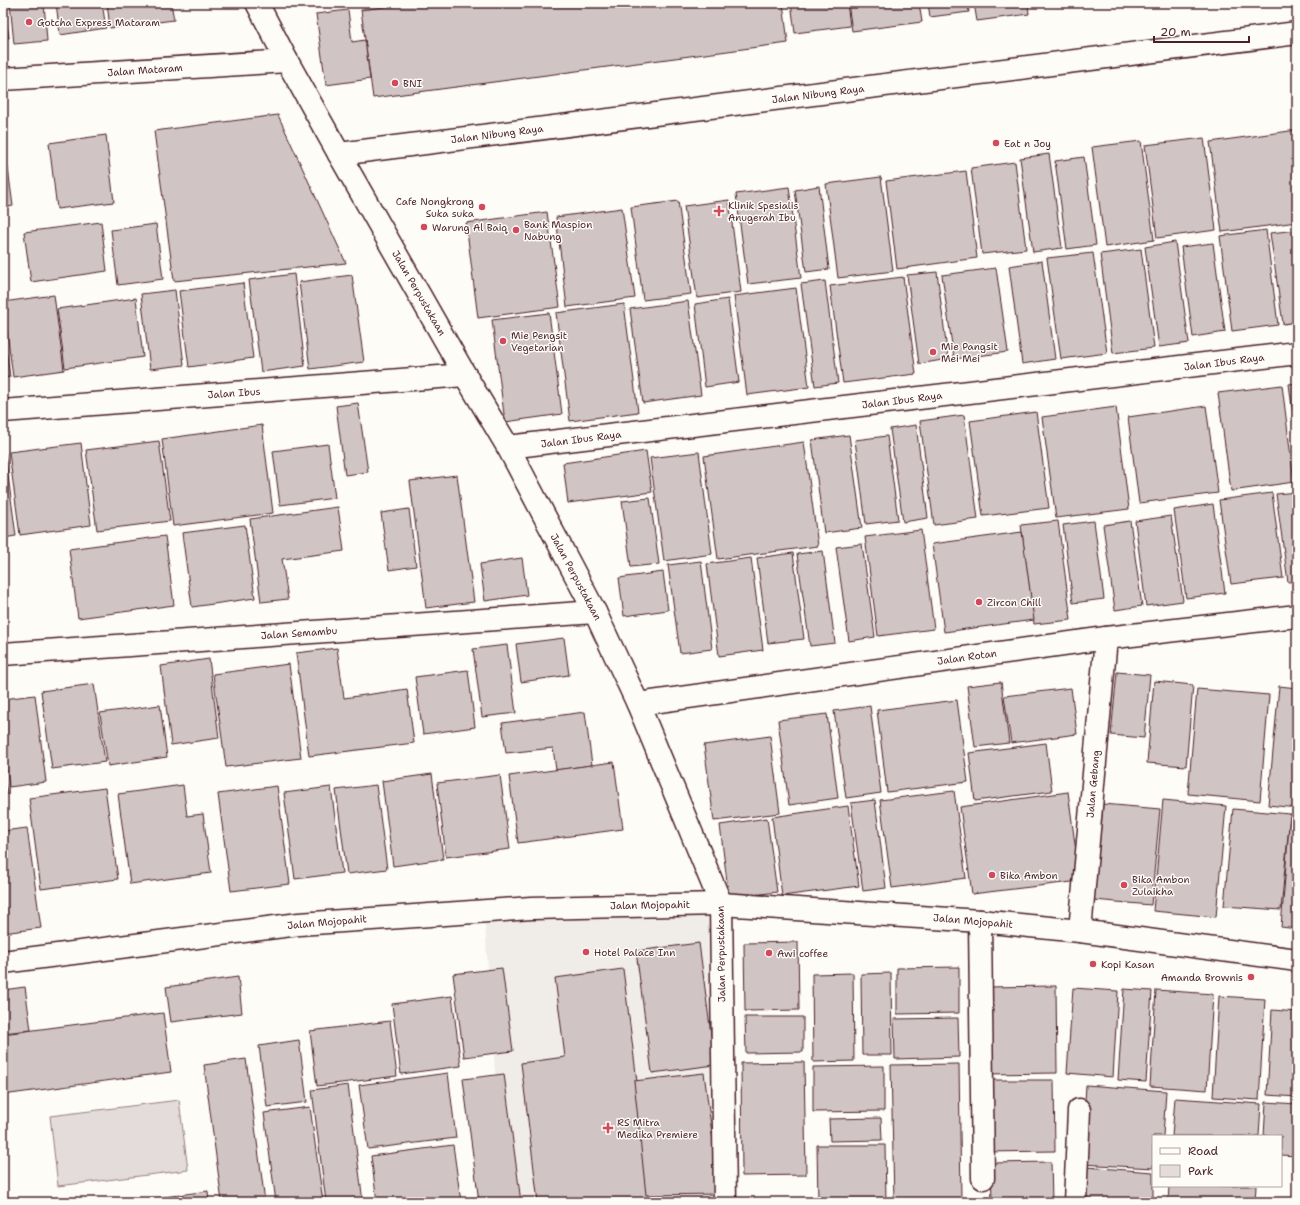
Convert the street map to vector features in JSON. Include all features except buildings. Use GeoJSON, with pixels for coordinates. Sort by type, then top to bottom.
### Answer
{"type":"FeatureCollection","features":[{"type":"Feature","properties":{"kind":"street","name":"Jalan Perpustakaan"},"geometry":{"type":"LineString","coordinates":[[257,3],[287,61],[339,154],[465,375],[508,447],[595,612],[638,704],[721,904],[725,1202]]}},
{"type":"Feature","properties":{"kind":"street","name":"Jalan Nibung Raya"},"geometry":{"type":"LineString","coordinates":[[339,154],[1297,34]]}},
{"type":"Feature","properties":{"kind":"street","name":"Jalan Mataram"},"geometry":{"type":"LineString","coordinates":[[3,79],[287,61]]}},
{"type":"Feature","properties":{"kind":"street","name":"Jalan Ibus Raya"},"geometry":{"type":"LineString","coordinates":[[508,447],[1297,353]]}},
{"type":"Feature","properties":{"kind":"street","name":"Jalan Ibus"},"geometry":{"type":"LineString","coordinates":[[3,411],[465,375]]}},
{"type":"Feature","properties":{"kind":"street","name":"Jalan Semambu"},"geometry":{"type":"LineString","coordinates":[[3,654],[595,612]]}},
{"type":"Feature","properties":{"kind":"street","name":"Jalan Rotan"},"geometry":{"type":"LineString","coordinates":[[638,704],[1106,638],[1297,616]]}},
{"type":"Feature","properties":{"kind":"street","name":"Jalan Gebang"},"geometry":{"type":"LineString","coordinates":[[1080,931],[1106,638]]}},
{"type":"Feature","properties":{"kind":"street","name":"Jalan Mojopahit"},"geometry":{"type":"LineString","coordinates":[[3,962],[299,924],[531,908],[721,904],[980,921],[1080,931],[1297,960]]}},
{"type":"Feature","properties":{"kind":"street"},"geometry":{"type":"LineString","coordinates":[[980,921],[982,1178]]}},
{"type":"Feature","properties":{"kind":"street"},"geometry":{"type":"LineString","coordinates":[[1075,1202],[1079,1110]]}},
{"type":"Feature","properties":{"kind":"shaded area"},"geometry":{"type":"Polygon","coordinates":[[[721,907],[725,1202],[504,1202],[484,911],[721,907]]]}},
{"type":"Feature","properties":{"kind":"green space"},"geometry":{"type":"Polygon","coordinates":[[[179,1100],[188,1170],[58,1186],[50,1116],[179,1100]]]}},
{"type":"Feature","properties":{"kind":"place","name":"Gotcha Express Mataram"},"geometry":{"type":"Point","coordinates":[29,22]}},
{"type":"Feature","properties":{"kind":"place","name":"BNI"},"geometry":{"type":"Point","coordinates":[395,83]}},
{"type":"Feature","properties":{"kind":"place","name":"Eat n Joy"},"geometry":{"type":"Point","coordinates":[996,143]}},
{"type":"Feature","properties":{"kind":"place","name":"Cafe Nongkrong Suka suka"},"geometry":{"type":"Point","coordinates":[482,207]}},
{"type":"Feature","properties":{"kind":"place","name":"Klinik Spesialis Anugerah Ibu"},"geometry":{"type":"Point","coordinates":[719,211]}},
{"type":"Feature","properties":{"kind":"place","name":"Warung Al Baiq"},"geometry":{"type":"Point","coordinates":[424,227]}},
{"type":"Feature","properties":{"kind":"place","name":"Bank Maspion Nabung"},"geometry":{"type":"Point","coordinates":[516,230]}},
{"type":"Feature","properties":{"kind":"place","name":"Mie Pengsit Vegetarian"},"geometry":{"type":"Point","coordinates":[503,341]}},
{"type":"Feature","properties":{"kind":"place","name":"Mie Pangsit Mei Mei"},"geometry":{"type":"Point","coordinates":[933,352]}},
{"type":"Feature","properties":{"kind":"place","name":"Zircon Chill"},"geometry":{"type":"Point","coordinates":[979,602]}},
{"type":"Feature","properties":{"kind":"place","name":"Bika Ambon"},"geometry":{"type":"Point","coordinates":[992,875]}},
{"type":"Feature","properties":{"kind":"place","name":"Bika Ambon Zulaikha"},"geometry":{"type":"Point","coordinates":[1124,885]}},
{"type":"Feature","properties":{"kind":"place","name":"Hotel Palace Inn"},"geometry":{"type":"Point","coordinates":[586,952]}},
{"type":"Feature","properties":{"kind":"place","name":"Awi coffee"},"geometry":{"type":"Point","coordinates":[769,953]}},
{"type":"Feature","properties":{"kind":"place","name":"Kopi Kasan"},"geometry":{"type":"Point","coordinates":[1093,964]}},
{"type":"Feature","properties":{"kind":"place","name":"Amanda Brownis"},"geometry":{"type":"Point","coordinates":[1251,977]}},
{"type":"Feature","properties":{"kind":"place","name":"RS Mitra Medika Premiere"},"geometry":{"type":"Point","coordinates":[608,1128]}}]}
